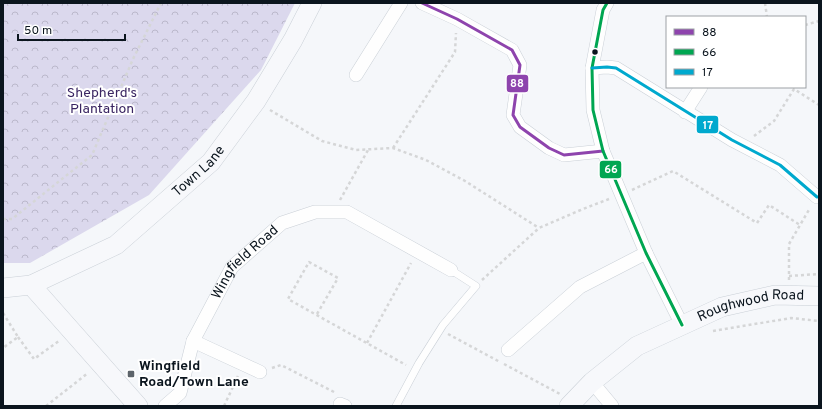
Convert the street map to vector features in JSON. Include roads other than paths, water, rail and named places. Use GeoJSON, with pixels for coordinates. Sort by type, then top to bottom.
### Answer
{"type":"FeatureCollection","features":[{"type":"Feature","properties":{"kind":"street","name":"Town Lane"},"geometry":{"type":"LineString","coordinates":[[3,288],[31,285],[116,245],[211,162],[256,101],[293,40],[312,3]]}},
{"type":"Feature","properties":{"kind":"street"},"geometry":{"type":"LineString","coordinates":[[356,75],[401,3]]}},
{"type":"Feature","properties":{"kind":"street"},"geometry":{"type":"LineString","coordinates":[[422,3],[456,19],[512,50],[520,65],[513,115],[520,127],[549,148],[564,155],[603,151]]}},
{"type":"Feature","properties":{"kind":"street"},"geometry":{"type":"LineString","coordinates":[[607,3],[603,10],[592,68],[593,110],[603,151],[646,253],[682,325]]}},
{"type":"Feature","properties":{"kind":"street"},"geometry":{"type":"LineString","coordinates":[[592,68],[616,68],[686,112],[742,145],[780,165],[817,196]]}},
{"type":"Feature","properties":{"kind":"street"},"geometry":{"type":"LineString","coordinates":[[686,112],[700,88]]}},
{"type":"Feature","properties":{"kind":"street","name":"Wingfield Road"},"geometry":{"type":"LineString","coordinates":[[165,406],[180,393],[194,341],[232,267],[282,222],[315,212],[347,212],[451,270]]}},
{"type":"Feature","properties":{"kind":"street"},"geometry":{"type":"LineString","coordinates":[[508,350],[580,287],[646,253]]}},
{"type":"Feature","properties":{"kind":"street"},"geometry":{"type":"LineString","coordinates":[[31,285],[138,406]]}},
{"type":"Feature","properties":{"kind":"street","name":"Roughwood Road"},"geometry":{"type":"LineString","coordinates":[[571,403],[592,382],[637,346],[722,307],[775,295],[819,296]]}},
{"type":"Feature","properties":{"kind":"street"},"geometry":{"type":"LineString","coordinates":[[194,341],[260,372]]}},
{"type":"Feature","properties":{"kind":"street"},"geometry":{"type":"LineString","coordinates":[[592,382],[612,406]]}},
{"type":"Feature","properties":{"kind":"lane"},"geometry":{"type":"LineString","coordinates":[[396,406],[415,370],[440,330],[476,286],[451,270]]}},
{"type":"Feature","properties":{"kind":"place","name":"Wingfield Road/Town Lane"},"geometry":{"type":"Point","coordinates":[131,374]}},
{"type":"Feature","properties":{"kind":"park label","name":"Shepherd's Plantation"},"geometry":{"type":"Point","coordinates":[102,102]}}]}
